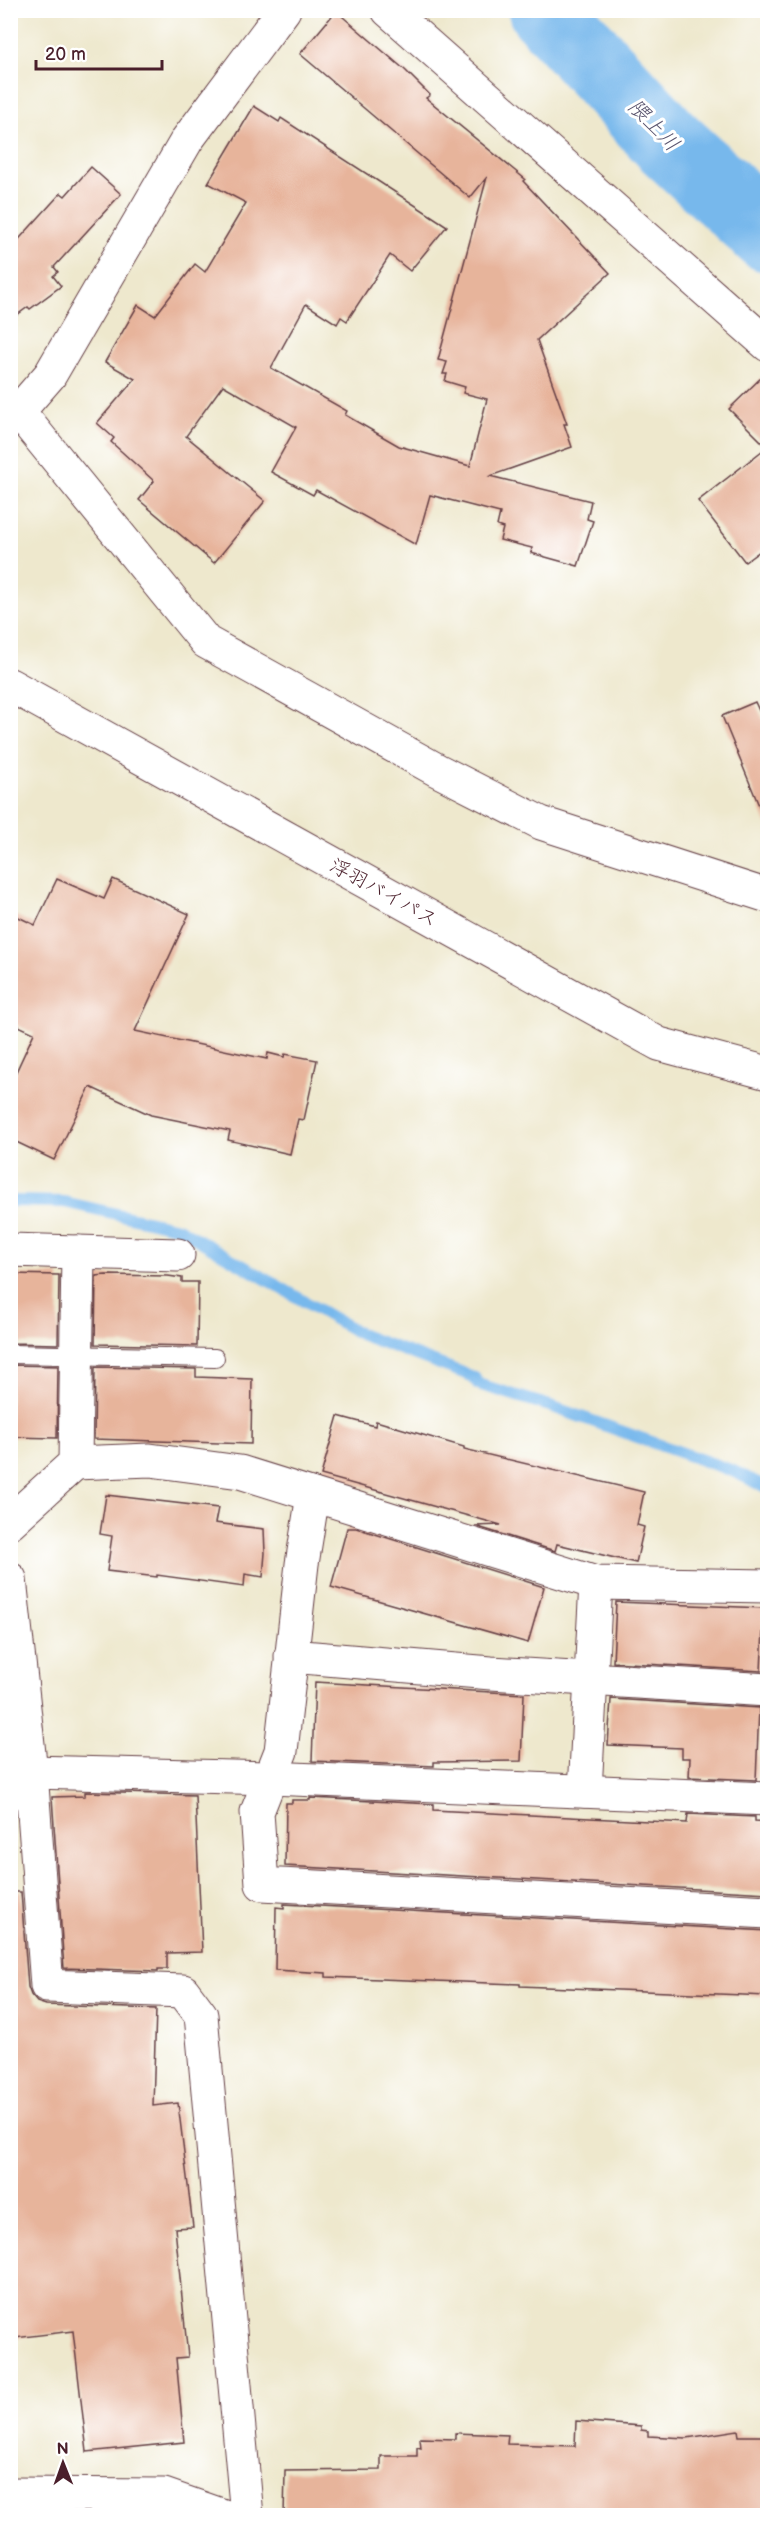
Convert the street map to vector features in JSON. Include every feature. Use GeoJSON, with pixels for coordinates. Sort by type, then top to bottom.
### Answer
{"type":"FeatureCollection","features":[{"type":"Feature","properties":{"kind":"main road"},"geometry":{"type":"LineString","coordinates":[[284,10],[187,140],[56,366],[14,416],[206,642],[437,770],[541,823],[768,896]]}},
{"type":"Feature","properties":{"kind":"main road"},"geometry":{"type":"LineString","coordinates":[[388,10],[768,345]]}},
{"type":"Feature","properties":{"kind":"main road","name":"浮羽バイパス"},"geometry":{"type":"LineString","coordinates":[[10,685],[660,1044],[768,1073]]}},
{"type":"Feature","properties":{"kind":"main road"},"geometry":{"type":"LineString","coordinates":[[10,1250],[178,1255]]}},
{"type":"Feature","properties":{"kind":"main road"},"geometry":{"type":"LineString","coordinates":[[75,1463],[78,1252]]}},
{"type":"Feature","properties":{"kind":"main road"},"geometry":{"type":"LineString","coordinates":[[10,1522],[75,1463],[150,1460],[240,1472],[596,1583],[768,1586]]}},
{"type":"Feature","properties":{"kind":"main road"},"geometry":{"type":"LineString","coordinates":[[313,1495],[302,1564],[281,1751],[257,1812],[262,1884],[768,1912]]}},
{"type":"Feature","properties":{"kind":"main road"},"geometry":{"type":"LineString","coordinates":[[10,1580],[21,1774],[47,1986],[183,1991],[201,2015],[247,2516]]}},
{"type":"Feature","properties":{"kind":"main road"},"geometry":{"type":"LineString","coordinates":[[585,1791],[596,1583]]}},
{"type":"Feature","properties":{"kind":"main road"},"geometry":{"type":"LineString","coordinates":[[291,1656],[491,1673],[768,1690]]}},
{"type":"Feature","properties":{"kind":"main road"},"geometry":{"type":"LineString","coordinates":[[21,1774],[270,1778],[768,1799]]}},
{"type":"Feature","properties":{"kind":"main road"},"geometry":{"type":"LineString","coordinates":[[10,2494],[164,2495],[224,2516]]}},
{"type":"Feature","properties":{"kind":"lane"},"geometry":{"type":"LineString","coordinates":[[10,1354],[216,1358]]}},
{"type":"Feature","properties":{"kind":"building"},"geometry":{"type":"Polygon","coordinates":[[[336,11],[405,70],[430,95],[426,98],[525,179],[523,181],[610,273],[537,340],[567,424],[564,424],[572,447],[490,476],[591,501],[587,519],[593,521],[578,566],[531,553],[532,548],[500,540],[503,528],[497,526],[500,513],[430,495],[416,545],[316,490],[313,495],[271,472],[296,427],[223,385],[186,436],[265,501],[214,563],[139,500],[154,481],[111,442],[114,438],[97,423],[135,379],[105,362],[138,305],[155,316],[195,264],[205,272],[246,203],[208,183],[254,106],[279,122],[281,118],[447,226],[410,271],[390,255],[347,321],[341,317],[337,324],[306,304],[271,368],[347,411],[345,415],[399,446],[470,466],[487,399],[463,393],[465,387],[445,381],[447,374],[443,374],[447,362],[438,360],[487,177],[470,198],[300,54],[336,11]]]}},
{"type":"Feature","properties":{"kind":"building"},"geometry":{"type":"Polygon","coordinates":[[[91,167],[121,194],[54,267],[58,272],[53,276],[61,286],[30,309],[28,307],[10,320],[10,249],[61,193],[65,196],[91,167]]]}},
{"type":"Feature","properties":{"kind":"building"},"geometry":{"type":"Polygon","coordinates":[[[768,371],[768,545],[745,562],[698,501],[767,447],[729,409],[768,371]]]}},
{"type":"Feature","properties":{"kind":"building"},"geometry":{"type":"Polygon","coordinates":[[[755,702],[768,730],[767,825],[722,716],[755,702]]]}},
{"type":"Feature","properties":{"kind":"building"},"geometry":{"type":"Polygon","coordinates":[[[57,879],[104,899],[113,879],[189,914],[135,1031],[267,1059],[268,1053],[317,1060],[304,1120],[298,1119],[290,1154],[228,1140],[230,1131],[151,1115],[90,1087],[54,1160],[10,1139],[10,1085],[34,1033],[10,1022],[10,913],[35,925],[57,879]]]}},
{"type":"Feature","properties":{"kind":"building"},"geometry":{"type":"Polygon","coordinates":[[[10,1274],[59,1275],[58,1344],[10,1343],[10,1274]]]}},
{"type":"Feature","properties":{"kind":"building"},"geometry":{"type":"Polygon","coordinates":[[[96,1276],[168,1276],[182,1278],[182,1282],[198,1282],[197,1346],[95,1344],[96,1276]]]}},
{"type":"Feature","properties":{"kind":"building"},"geometry":{"type":"Polygon","coordinates":[[[10,1365],[58,1366],[57,1438],[10,1437],[10,1365]]]}},
{"type":"Feature","properties":{"kind":"building"},"geometry":{"type":"Polygon","coordinates":[[[95,1367],[196,1369],[196,1377],[252,1379],[251,1444],[94,1439],[95,1367]]]}},
{"type":"Feature","properties":{"kind":"building"},"geometry":{"type":"Polygon","coordinates":[[[338,1416],[375,1426],[376,1421],[464,1447],[464,1449],[644,1492],[637,1525],[644,1527],[636,1563],[557,1544],[555,1551],[475,1526],[501,1525],[321,1475],[338,1416]]]}},
{"type":"Feature","properties":{"kind":"building"},"geometry":{"type":"Polygon","coordinates":[[[106,1495],[218,1508],[215,1523],[264,1529],[263,1577],[245,1574],[244,1587],[157,1575],[157,1577],[107,1571],[112,1536],[100,1534],[106,1495]]]}},
{"type":"Feature","properties":{"kind":"building"},"geometry":{"type":"Polygon","coordinates":[[[347,1528],[356,1528],[544,1587],[528,1643],[331,1587],[347,1528]]]}},
{"type":"Feature","properties":{"kind":"building"},"geometry":{"type":"Polygon","coordinates":[[[616,1602],[764,1608],[761,1671],[613,1662],[616,1602]]]}},
{"type":"Feature","properties":{"kind":"building"},"geometry":{"type":"Polygon","coordinates":[[[315,1682],[524,1694],[521,1761],[434,1762],[434,1766],[312,1761],[315,1682]]]}},
{"type":"Feature","properties":{"kind":"building"},"geometry":{"type":"Polygon","coordinates":[[[611,1699],[759,1708],[756,1780],[689,1777],[690,1758],[682,1758],[682,1748],[608,1745],[611,1699]]]}},
{"type":"Feature","properties":{"kind":"building"},"geometry":{"type":"Polygon","coordinates":[[[85,1792],[195,1795],[202,1952],[167,1953],[167,1969],[158,1969],[158,1971],[64,1968],[52,1797],[85,1796],[85,1792]]]}},
{"type":"Feature","properties":{"kind":"building"},"geometry":{"type":"Polygon","coordinates":[[[310,1798],[433,1804],[433,1810],[687,1823],[688,1814],[755,1817],[755,1821],[768,1822],[768,1893],[285,1866],[286,1803],[292,1803],[292,1800],[310,1800],[310,1798]]]}},
{"type":"Feature","properties":{"kind":"building"},"geometry":{"type":"Polygon","coordinates":[[[10,1892],[21,1892],[28,1987],[37,2002],[46,2005],[156,2009],[153,2106],[178,2103],[193,2227],[175,2228],[188,2357],[176,2358],[184,2442],[87,2452],[73,2331],[15,2338],[10,2304],[10,1892]]]}},
{"type":"Feature","properties":{"kind":"building"},"geometry":{"type":"Polygon","coordinates":[[[284,1904],[768,1931],[768,1996],[326,1977],[326,1973],[275,1970],[276,1907],[284,1908],[284,1904]]]}},
{"type":"Feature","properties":{"kind":"building"},"geometry":{"type":"Polygon","coordinates":[[[576,2421],[641,2426],[641,2430],[648,2431],[648,2436],[687,2438],[738,2430],[739,2436],[768,2436],[768,2516],[284,2516],[285,2471],[381,2470],[381,2456],[417,2456],[417,2447],[421,2448],[420,2438],[455,2439],[455,2433],[508,2435],[507,2444],[575,2446],[576,2421]]]}},
{"type":"Feature","properties":{"kind":"waterway","name":"隈上川"},"geometry":{"type":"LineString","coordinates":[[546,10],[667,141],[768,234]]}},
{"type":"Feature","properties":{"kind":"waterway"},"geometry":{"type":"LineString","coordinates":[[10,1201],[64,1202],[178,1228],[362,1335],[474,1377],[478,1384],[553,1407],[733,1471],[768,1488]]}}]}
